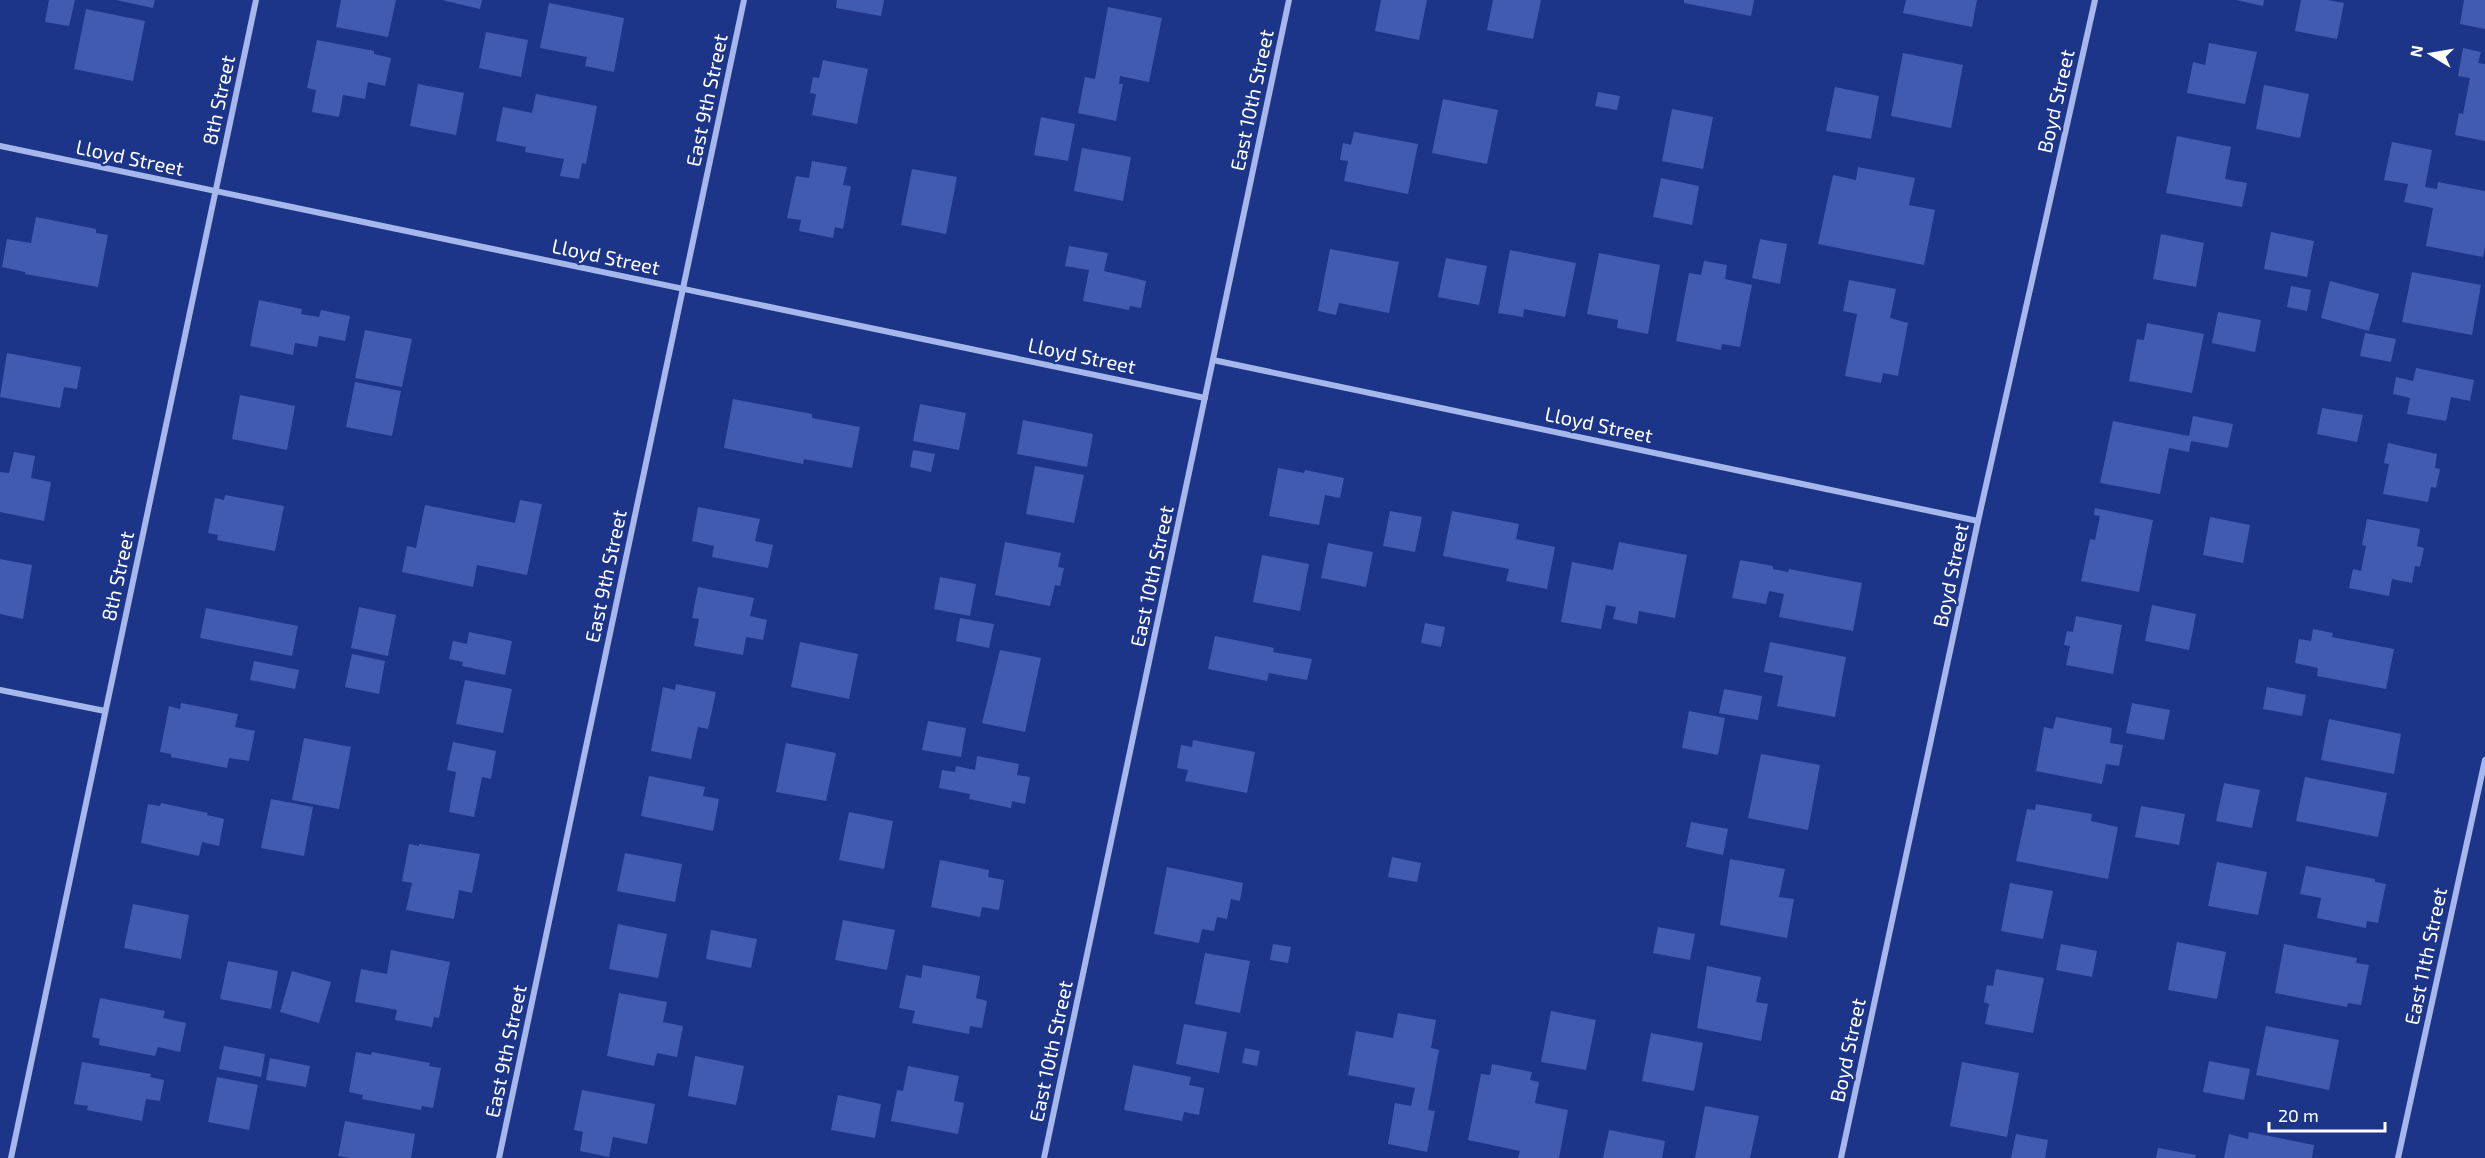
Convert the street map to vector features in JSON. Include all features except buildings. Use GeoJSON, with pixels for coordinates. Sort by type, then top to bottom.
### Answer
{"type":"FeatureCollection","features":[{"type":"Feature","properties":{"kind":"street","name":"8th Street"},"geometry":{"type":"LineString","coordinates":[[11,1158],[256,0]]}},
{"type":"Feature","properties":{"kind":"street","name":"East 9th Street"},"geometry":{"type":"LineString","coordinates":[[499,1158],[744,0]]}},
{"type":"Feature","properties":{"kind":"street","name":"East 10th Street"},"geometry":{"type":"LineString","coordinates":[[1044,1158],[1289,0]]}},
{"type":"Feature","properties":{"kind":"street","name":"Boyd Street"},"geometry":{"type":"LineString","coordinates":[[1841,1158],[1978,521],[2095,0]]}},
{"type":"Feature","properties":{"kind":"street","name":"Lloyd Street"},"geometry":{"type":"LineString","coordinates":[[0,146],[1205,398]]}},
{"type":"Feature","properties":{"kind":"street","name":"Lloyd Street"},"geometry":{"type":"LineString","coordinates":[[1213,360],[1978,521]]}},
{"type":"Feature","properties":{"kind":"street"},"geometry":{"type":"LineString","coordinates":[[0,690],[105,711]]}},
{"type":"Feature","properties":{"kind":"street","name":"East 11th Street"},"geometry":{"type":"LineString","coordinates":[[2398,1158],[2485,760]]}}]}
